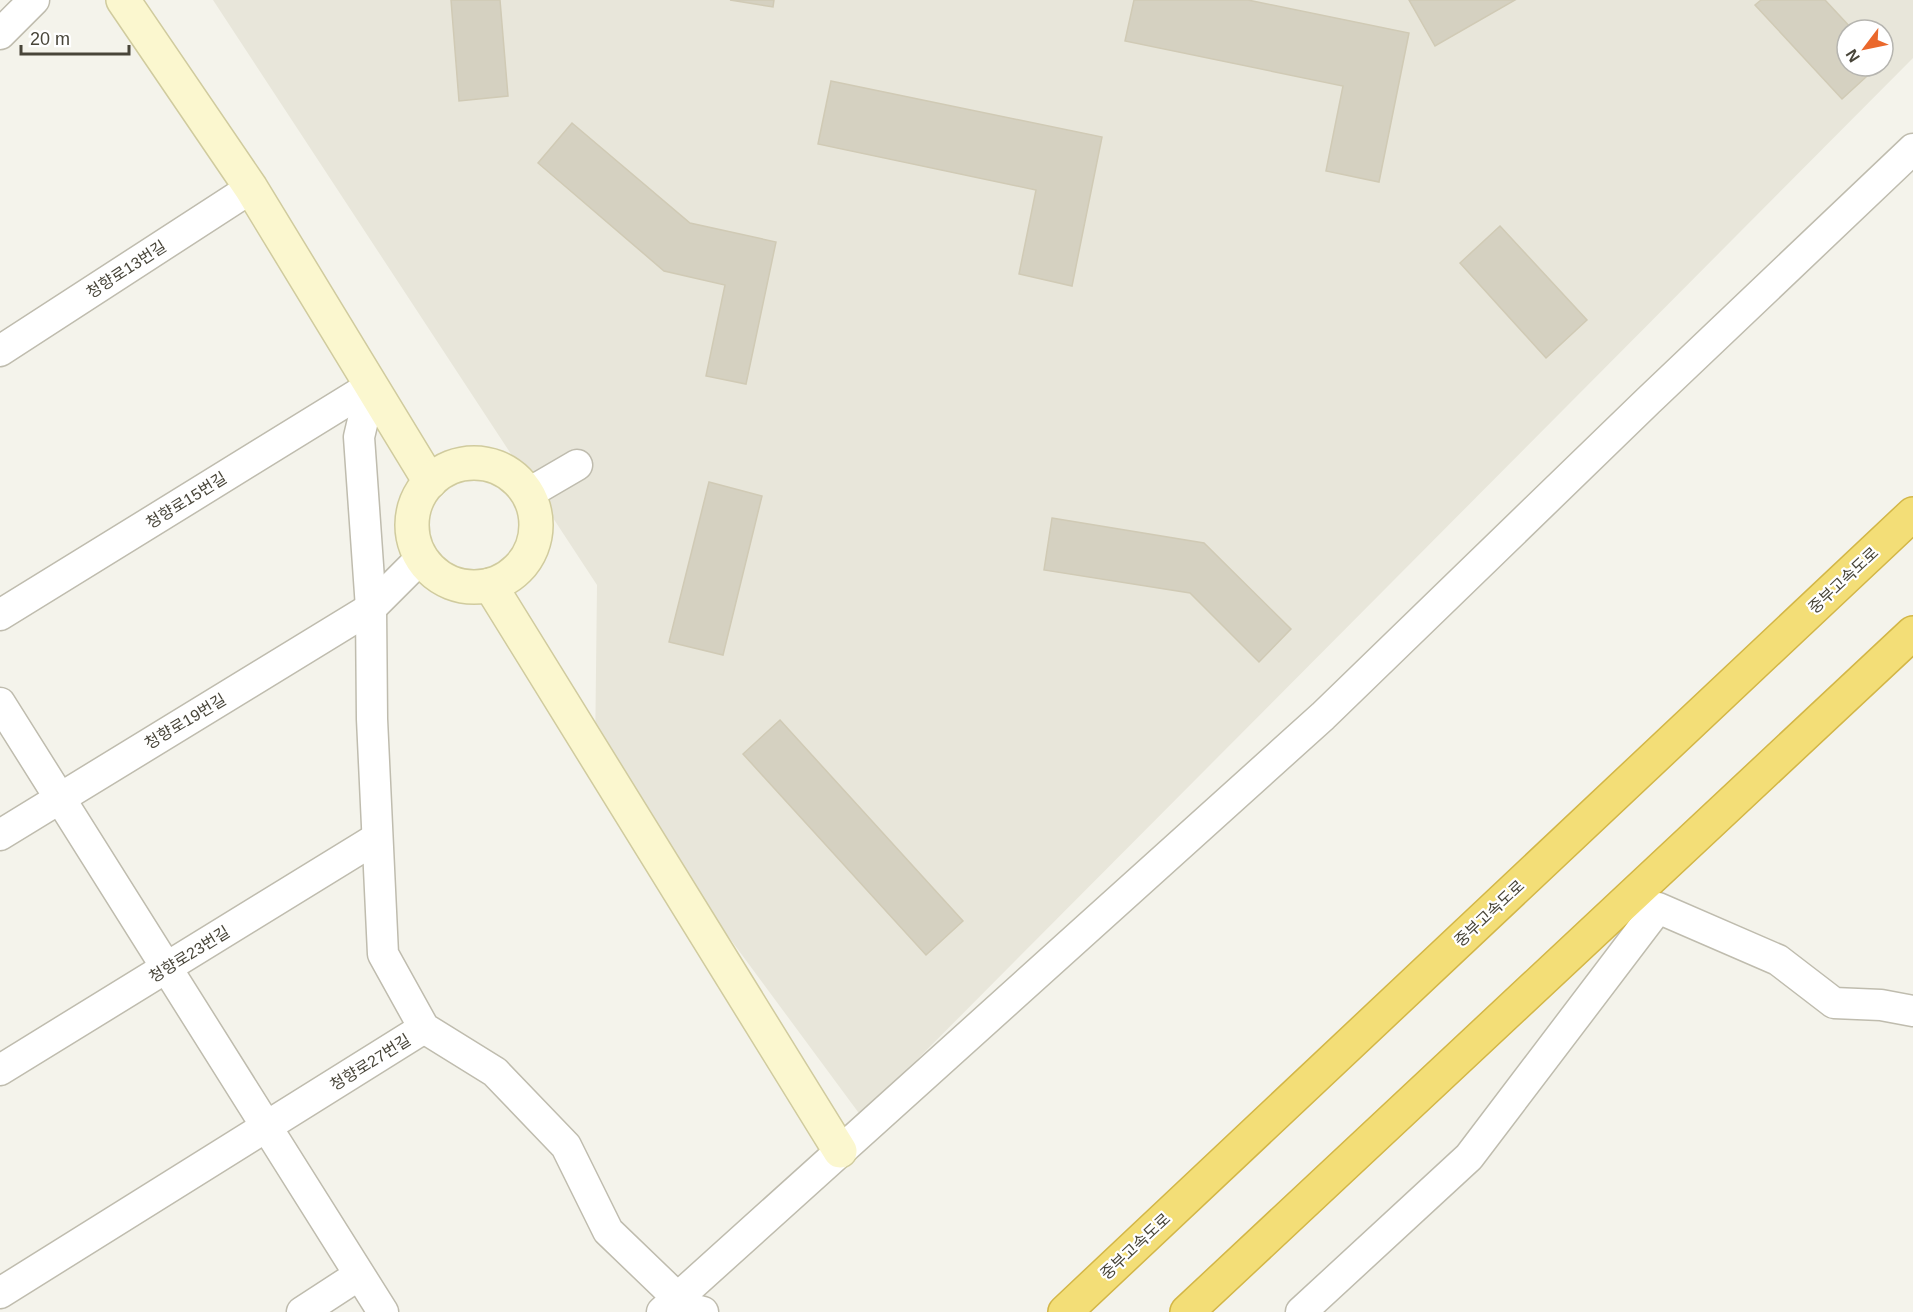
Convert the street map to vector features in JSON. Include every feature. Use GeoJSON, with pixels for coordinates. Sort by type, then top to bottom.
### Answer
{"type":"FeatureCollection","features":[{"type":"Feature","properties":{"kind":"highway","name":"중부고속도로"},"geometry":{"type":"LineString","coordinates":[[1065,1312],[1913,514]]}},
{"type":"Feature","properties":{"kind":"highway"},"geometry":{"type":"LineString","coordinates":[[1187,1312],[1913,633]]}},
{"type":"Feature","properties":{"kind":"street"},"geometry":{"type":"LineString","coordinates":[[0,34],[34,0]]}},
{"type":"Feature","properties":{"kind":"street"},"geometry":{"type":"LineString","coordinates":[[123,0],[251,188],[430,482]]}},
{"type":"Feature","properties":{"kind":"street"},"geometry":{"type":"LineString","coordinates":[[669,1305],[1323,716],[1913,148]]}},
{"type":"Feature","properties":{"kind":"street","name":"청향로13번길"},"geometry":{"type":"LineString","coordinates":[[0,351],[251,188]]}},
{"type":"Feature","properties":{"kind":"street"},"geometry":{"type":"LineString","coordinates":[[371,386],[359,437],[371,608],[372,719],[383,954],[424,1028]]}},
{"type":"Feature","properties":{"kind":"street","name":"청향로15번길"},"geometry":{"type":"LineString","coordinates":[[0,615],[371,386]]}},
{"type":"Feature","properties":{"kind":"street"},"geometry":{"type":"LineString","coordinates":[[478,462],[498,467],[515,478],[529,493],[536,513],[536,533],[530,553],[518,570],[502,582],[482,587],[460,586],[441,578],[426,565],[416,546],[412,526],[415,506],[424,487],[438,473],[457,465],[478,462]]}},
{"type":"Feature","properties":{"kind":"street"},"geometry":{"type":"LineString","coordinates":[[529,493],[577,465]]}},
{"type":"Feature","properties":{"kind":"street","name":"청향로19번길"},"geometry":{"type":"LineString","coordinates":[[0,835],[371,608],[422,557]]}},
{"type":"Feature","properties":{"kind":"street"},"geometry":{"type":"LineString","coordinates":[[490,585],[840,1151]]}},
{"type":"Feature","properties":{"kind":"street"},"geometry":{"type":"LineString","coordinates":[[0,703],[383,1312]]}},
{"type":"Feature","properties":{"kind":"street","name":"청향로23번길"},"geometry":{"type":"LineString","coordinates":[[0,1070],[377,838]]}},
{"type":"Feature","properties":{"kind":"street"},"geometry":{"type":"LineString","coordinates":[[1301,1312],[1470,1157],[1658,908],[1778,960],[1834,1003],[1881,1005],[1913,1011]]}},
{"type":"Feature","properties":{"kind":"street","name":"청향로27번길"},"geometry":{"type":"LineString","coordinates":[[0,1293],[424,1028],[495,1072],[566,1146],[608,1231],[669,1305],[703,1312]]}},
{"type":"Feature","properties":{"kind":"street"},"geometry":{"type":"LineString","coordinates":[[302,1312],[359,1275]]}},
{"type":"Feature","properties":{"kind":"shaded area"},"geometry":{"type":"Polygon","coordinates":[[[213,0],[1913,0],[1913,58],[1895,76],[1895,18],[1835,18],[1835,78],[1893,78],[861,1116],[595,756],[597,585],[213,0]]]}},
{"type":"Feature","properties":{"kind":"building"},"geometry":{"type":"Polygon","coordinates":[[[451,0],[500,0],[508,96],[459,101],[451,0]]]}},
{"type":"Feature","properties":{"kind":"building"},"geometry":{"type":"Polygon","coordinates":[[[730,0],[774,0],[773,7],[730,0]]]}},
{"type":"Feature","properties":{"kind":"building"},"geometry":{"type":"Polygon","coordinates":[[[1134,0],[1248,0],[1409,33],[1379,182],[1326,171],[1343,86],[1125,41],[1134,0]]]}},
{"type":"Feature","properties":{"kind":"building"},"geometry":{"type":"Polygon","coordinates":[[[1409,0],[1515,0],[1435,46],[1409,0]]]}},
{"type":"Feature","properties":{"kind":"building"},"geometry":{"type":"Polygon","coordinates":[[[1761,0],[1825,0],[1842,18],[1835,18],[1835,78],[1865,78],[1842,99],[1755,5],[1761,0]]]}},
{"type":"Feature","properties":{"kind":"building"},"geometry":{"type":"Polygon","coordinates":[[[831,81],[1102,137],[1072,286],[1019,274],[1036,190],[818,144],[831,81]]]}},
{"type":"Feature","properties":{"kind":"building"},"geometry":{"type":"Polygon","coordinates":[[[572,123],[690,223],[776,242],[746,384],[706,376],[725,285],[664,271],[538,163],[572,123]]]}},
{"type":"Feature","properties":{"kind":"building"},"geometry":{"type":"Polygon","coordinates":[[[1500,226],[1587,320],[1546,358],[1460,263],[1500,226]]]}},
{"type":"Feature","properties":{"kind":"building"},"geometry":{"type":"Polygon","coordinates":[[[709,482],[762,496],[723,655],[669,642],[709,482]]]}},
{"type":"Feature","properties":{"kind":"building"},"geometry":{"type":"Polygon","coordinates":[[[1052,518],[1204,543],[1291,629],[1259,662],[1190,593],[1044,570],[1052,518]]]}},
{"type":"Feature","properties":{"kind":"building"},"geometry":{"type":"Polygon","coordinates":[[[780,720],[963,921],[926,955],[743,754],[780,720]]]}}]}
